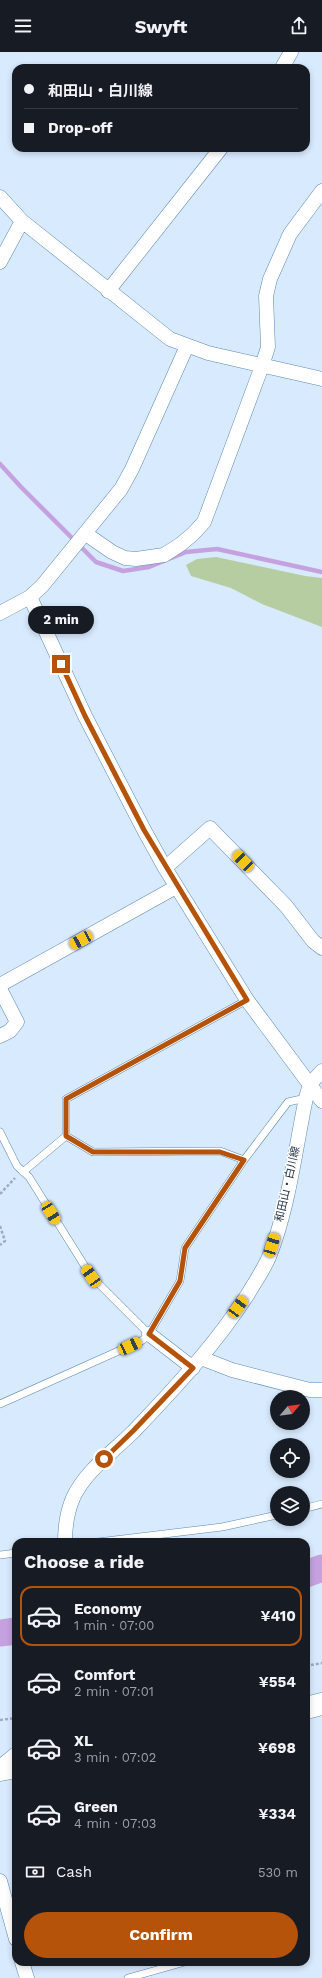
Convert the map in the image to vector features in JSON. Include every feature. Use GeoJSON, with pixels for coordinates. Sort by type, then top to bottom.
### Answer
{"type":"FeatureCollection","features":[{"type":"Feature","properties":{"kind":"main road"},"geometry":{"type":"LineString","coordinates":[[310,1707],[322,1704]]}},
{"type":"Feature","properties":{"kind":"main road"},"geometry":{"type":"LineString","coordinates":[[0,1770],[12,1768]]}},
{"type":"Feature","properties":{"kind":"street"},"geometry":{"type":"LineString","coordinates":[[284,64],[291,52]]}},
{"type":"Feature","properties":{"kind":"street"},"geometry":{"type":"LineString","coordinates":[[108,291],[218,152]]}},
{"type":"Feature","properties":{"kind":"street"},"geometry":{"type":"LineString","coordinates":[[85,535],[124,558],[136,560],[164,555],[181,544],[204,522],[268,347],[266,296],[270,279],[290,234],[322,191]]}},
{"type":"Feature","properties":{"kind":"street"},"geometry":{"type":"LineString","coordinates":[[0,197],[22,221],[170,339],[188,346],[262,366],[322,379]]}},
{"type":"Feature","properties":{"kind":"street"},"geometry":{"type":"LineString","coordinates":[[0,262],[22,221]]}},
{"type":"Feature","properties":{"kind":"street"},"geometry":{"type":"LineString","coordinates":[[0,613],[30,597],[42,586],[74,549],[121,489],[132,469],[188,346]]}},
{"type":"Feature","properties":{"kind":"street"},"geometry":{"type":"LineString","coordinates":[[30,597],[85,716],[144,830],[176,887],[247,1000],[322,1101]]}},
{"type":"Feature","properties":{"kind":"street"},"geometry":{"type":"LineString","coordinates":[[165,868],[210,828],[286,906],[313,941],[322,948]]}},
{"type":"Feature","properties":{"kind":"street"},"geometry":{"type":"LineString","coordinates":[[0,985],[176,887]]}},
{"type":"Feature","properties":{"kind":"street"},"geometry":{"type":"LineString","coordinates":[[0,989],[17,1022],[10,1031],[0,1036]]}},
{"type":"Feature","properties":{"kind":"street","name":"和田山・白川線"},"geometry":{"type":"LineString","coordinates":[[65,1538],[65,1526],[68,1512],[80,1486],[94,1468],[133,1431],[197,1363],[248,1294],[268,1257],[284,1207],[310,1084],[322,1071]]}},
{"type":"Feature","properties":{"kind":"street"},"geometry":{"type":"LineString","coordinates":[[149,1334],[197,1363],[232,1370],[310,1390],[322,1390]]}},
{"type":"Feature","properties":{"kind":"street"},"geometry":{"type":"LineString","coordinates":[[0,1766],[12,1757]]}},
{"type":"Feature","properties":{"kind":"street"},"geometry":{"type":"LineString","coordinates":[[0,1881],[12,1924]]}},
{"type":"Feature","properties":{"kind":"street"},"geometry":{"type":"LineString","coordinates":[[23,1966],[27,1978]]}},
{"type":"Feature","properties":{"kind":"lane"},"geometry":{"type":"LineString","coordinates":[[66,1136],[66,1099],[247,1000]]}},
{"type":"Feature","properties":{"kind":"lane"},"geometry":{"type":"LineString","coordinates":[[0,1404],[136,1344],[149,1334],[180,1281],[185,1248],[244,1160],[288,1102],[306,1098]]}},
{"type":"Feature","properties":{"kind":"lane"},"geometry":{"type":"LineString","coordinates":[[0,1132],[17,1166],[29,1177],[91,1276],[149,1334]]}},
{"type":"Feature","properties":{"kind":"lane"},"geometry":{"type":"LineString","coordinates":[[66,1136],[93,1152],[220,1152],[244,1160]]}},
{"type":"Feature","properties":{"kind":"lane"},"geometry":{"type":"LineString","coordinates":[[23,1172],[66,1136]]}},
{"type":"Feature","properties":{"kind":"lane"},"geometry":{"type":"LineString","coordinates":[[310,1507],[322,1504]]}},
{"type":"Feature","properties":{"kind":"lane"},"geometry":{"type":"LineString","coordinates":[[131,1538],[222,1527],[270,1517]]}},
{"type":"Feature","properties":{"kind":"lane"},"geometry":{"type":"LineString","coordinates":[[0,1555],[12,1554]]}},
{"type":"Feature","properties":{"kind":"lane"},"geometry":{"type":"LineString","coordinates":[[128,1978],[171,1966]]}},
{"type":"Feature","properties":{"kind":"path"},"geometry":{"type":"LineString","coordinates":[[0,1194],[9,1183],[23,1172]]}},
{"type":"Feature","properties":{"kind":"path"},"geometry":{"type":"LineString","coordinates":[[0,1226],[5,1241],[0,1245]]}},
{"type":"Feature","properties":{"kind":"path"},"geometry":{"type":"LineString","coordinates":[[310,1665],[322,1663]]}},
{"type":"Feature","properties":{"kind":"path"},"geometry":{"type":"LineString","coordinates":[[0,1720],[12,1718]]}},
{"type":"Feature","properties":{"kind":"green space"},"geometry":{"type":"Polygon","coordinates":[[[216,557],[305,576],[322,578],[322,627],[262,604],[231,588],[191,576],[186,565],[197,559],[216,557]]]}},
{"type":"Feature","properties":{"kind":"waterway"},"geometry":{"type":"LineString","coordinates":[[0,464],[96,562],[123,571],[149,567],[186,552],[217,549],[322,572]]}},
{"type":"Feature","properties":{"kind":"waterway"},"geometry":{"type":"LineString","coordinates":[[310,1572],[322,1568]]}},
{"type":"Feature","properties":{"kind":"waterway"},"geometry":{"type":"LineString","coordinates":[[0,1633],[12,1632]]}},
{"type":"Feature","properties":{"kind":"route"},"geometry":{"type":"LineString","coordinates":[[61,664],[85,716],[144,830],[176,887],[247,1000],[66,1099],[66,1136],[93,1152],[220,1152],[244,1160],[185,1248],[180,1281],[149,1334],[193,1368],[104,1459]]}}]}
